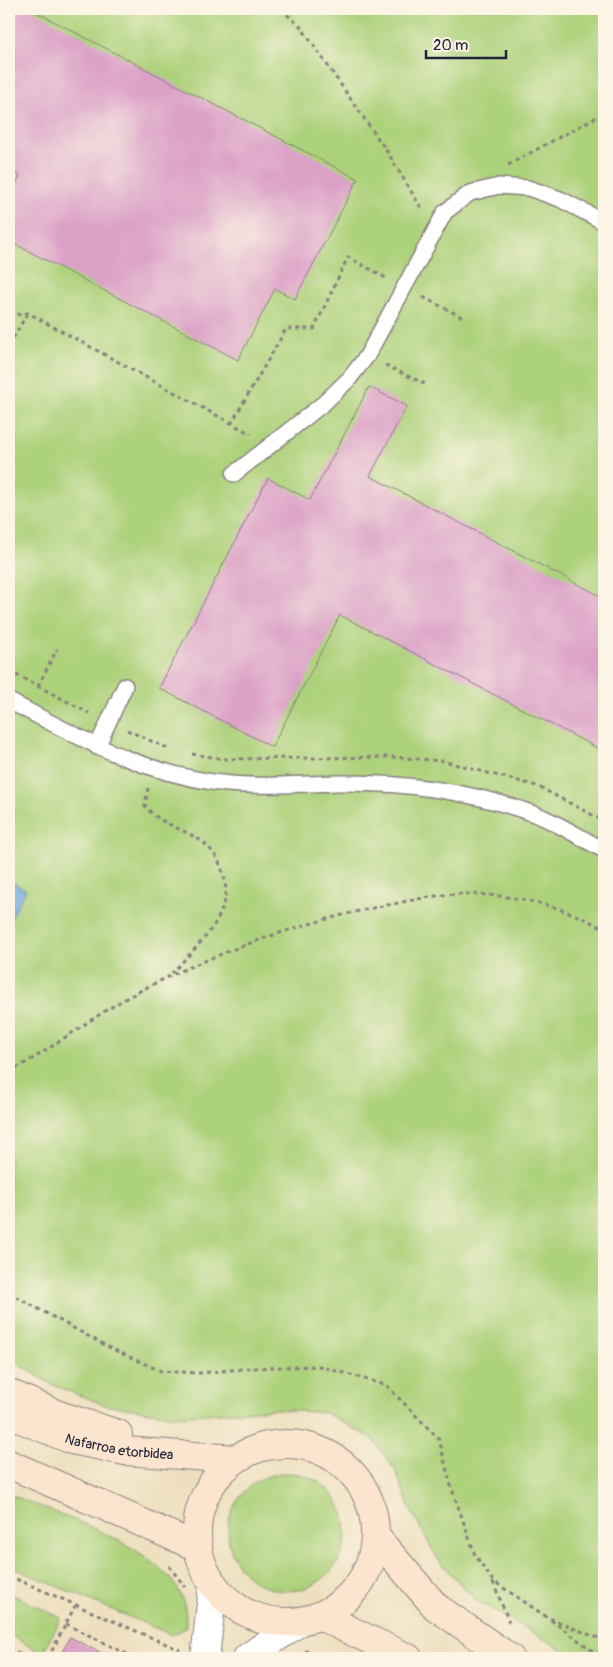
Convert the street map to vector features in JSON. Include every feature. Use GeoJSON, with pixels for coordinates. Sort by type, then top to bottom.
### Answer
{"type":"FeatureCollection","features":[{"type":"Feature","properties":{"kind":"main road"},"geometry":{"type":"LineString","coordinates":[[9,1393],[56,1414],[173,1454]]}},
{"type":"Feature","properties":{"kind":"main road","name":"Nafarroa etorbidea"},"geometry":{"type":"LineString","coordinates":[[9,1414],[72,1440],[126,1450],[236,1459]]}},
{"type":"Feature","properties":{"kind":"main road"},"geometry":{"type":"LineString","coordinates":[[289,1444],[317,1449],[341,1463],[360,1483],[372,1508],[376,1536],[371,1561],[360,1584],[342,1603],[310,1619],[275,1622],[252,1616],[230,1604],[213,1586],[203,1568],[197,1547],[197,1522],[204,1498],[217,1476],[236,1459],[261,1447],[289,1444]]}},
{"type":"Feature","properties":{"kind":"main road"},"geometry":{"type":"LineString","coordinates":[[9,1464],[197,1547]]}},
{"type":"Feature","properties":{"kind":"main road"},"geometry":{"type":"LineString","coordinates":[[376,1536],[436,1607],[510,1658]]}},
{"type":"Feature","properties":{"kind":"main road"},"geometry":{"type":"LineString","coordinates":[[310,1619],[408,1658]]}},
{"type":"Feature","properties":{"kind":"street"},"geometry":{"type":"LineString","coordinates":[[205,1657],[213,1586]]}},
{"type":"Feature","properties":{"kind":"street"},"geometry":{"type":"LineString","coordinates":[[247,1658],[310,1619]]}},
{"type":"Feature","properties":{"kind":"lane"},"geometry":{"type":"LineString","coordinates":[[234,474],[324,403],[349,379],[367,356],[445,212],[470,193],[499,186],[528,188],[560,199],[604,222]]}},
{"type":"Feature","properties":{"kind":"lane"},"geometry":{"type":"LineString","coordinates":[[97,747],[106,722],[124,686]]}},
{"type":"Feature","properties":{"kind":"lane"},"geometry":{"type":"LineString","coordinates":[[9,701],[97,747],[142,766],[213,782],[273,786],[338,783],[432,787],[481,797],[539,816],[604,850]]}},
{"type":"Feature","properties":{"kind":"path"},"geometry":{"type":"LineString","coordinates":[[281,9],[301,27],[388,153],[435,231]]}},
{"type":"Feature","properties":{"kind":"path"},"geometry":{"type":"LineString","coordinates":[[506,166],[604,113]]}},
{"type":"Feature","properties":{"kind":"path"},"geometry":{"type":"LineString","coordinates":[[231,424],[286,329],[314,328],[348,257]]}},
{"type":"Feature","properties":{"kind":"path"},"geometry":{"type":"LineString","coordinates":[[9,345],[28,313]]}},
{"type":"Feature","properties":{"kind":"path"},"geometry":{"type":"LineString","coordinates":[[9,316],[28,313],[271,445]]}},
{"type":"Feature","properties":{"kind":"path"},"geometry":{"type":"LineString","coordinates":[[367,356],[427,385]]}},
{"type":"Feature","properties":{"kind":"path"},"geometry":{"type":"LineString","coordinates":[[38,686],[56,649]]}},
{"type":"Feature","properties":{"kind":"path"},"geometry":{"type":"LineString","coordinates":[[9,671],[106,722],[177,752]]}},
{"type":"Feature","properties":{"kind":"path"},"geometry":{"type":"LineString","coordinates":[[186,754],[224,759],[393,756],[443,761],[537,786],[604,819]]}},
{"type":"Feature","properties":{"kind":"path"},"geometry":{"type":"LineString","coordinates":[[142,766],[149,786],[146,806],[153,816],[199,839],[211,849],[219,861],[225,878],[223,911],[212,928],[170,976]]}},
{"type":"Feature","properties":{"kind":"path"},"geometry":{"type":"LineString","coordinates":[[9,1072],[108,1008],[170,976],[223,954],[326,920],[373,907],[447,894],[470,894],[526,901],[565,911],[604,929]]}},
{"type":"Feature","properties":{"kind":"path"},"geometry":{"type":"LineString","coordinates":[[9,1292],[112,1349],[161,1371],[200,1373],[252,1368],[319,1366],[386,1385],[439,1439],[451,1486],[475,1555],[493,1581],[505,1617],[514,1628]]}},
{"type":"Feature","properties":{"kind":"path"},"geometry":{"type":"LineString","coordinates":[[9,1576],[179,1650],[205,1657]]}},
{"type":"Feature","properties":{"kind":"path"},"geometry":{"type":"LineString","coordinates":[[493,1581],[593,1651],[604,1655]]}},
{"type":"Feature","properties":{"kind":"path"},"geometry":{"type":"LineString","coordinates":[[48,1658],[75,1606]]}},
{"type":"Feature","properties":{"kind":"path"},"geometry":{"type":"LineString","coordinates":[[547,1617],[595,1637],[604,1638]]}},
{"type":"Feature","properties":{"kind":"path"},"geometry":{"type":"LineString","coordinates":[[66,1624],[135,1658]]}},
{"type":"Feature","properties":{"kind":"path"},"geometry":{"type":"LineString","coordinates":[[9,1648],[30,1658]]}},
{"type":"Feature","properties":{"kind":"path"},"geometry":{"type":"LineString","coordinates":[[300,1650],[338,1658]]}},
{"type":"Feature","properties":{"kind":"green space"},"geometry":{"type":"Polygon","coordinates":[[[9,9],[604,9],[604,1658],[577,1658],[474,1599],[437,1558],[411,1511],[395,1470],[373,1439],[325,1413],[275,1409],[177,1416],[105,1405],[53,1385],[9,1359],[9,9]]]}},
{"type":"Feature","properties":{"kind":"green space"},"geometry":{"type":"Polygon","coordinates":[[[287,1473],[309,1478],[320,1483],[336,1499],[341,1510],[346,1532],[341,1554],[336,1565],[320,1581],[309,1586],[287,1591],[265,1586],[254,1581],[238,1565],[233,1554],[228,1532],[233,1510],[238,1499],[254,1483],[265,1478],[287,1473]]]}},
{"type":"Feature","properties":{"kind":"green space"},"geometry":{"type":"Polygon","coordinates":[[[9,1494],[106,1534],[153,1563],[171,1579],[182,1598],[185,1609],[186,1628],[172,1635],[9,1566],[9,1494]]]}},
{"type":"Feature","properties":{"kind":"green space"},"geometry":{"type":"Polygon","coordinates":[[[9,1593],[61,1618],[43,1653],[9,1635],[9,1593]]]}},
{"type":"Feature","properties":{"kind":"water"},"geometry":{"type":"Polygon","coordinates":[[[9,880],[26,890],[9,922],[9,880]]]}},
{"type":"Feature","properties":{"kind":"building"},"geometry":{"type":"Polygon","coordinates":[[[9,9],[30,9],[358,179],[295,299],[275,289],[238,360],[9,241],[9,198],[20,176],[9,170],[9,9]]]}},
{"type":"Feature","properties":{"kind":"building"},"geometry":{"type":"Polygon","coordinates":[[[369,387],[407,406],[370,476],[604,598],[603,751],[340,615],[272,747],[159,688],[268,478],[310,500],[369,387]]]}},
{"type":"Feature","properties":{"kind":"building"},"geometry":{"type":"Polygon","coordinates":[[[70,1637],[101,1653],[112,1658],[59,1658],[70,1637]]]}}]}
